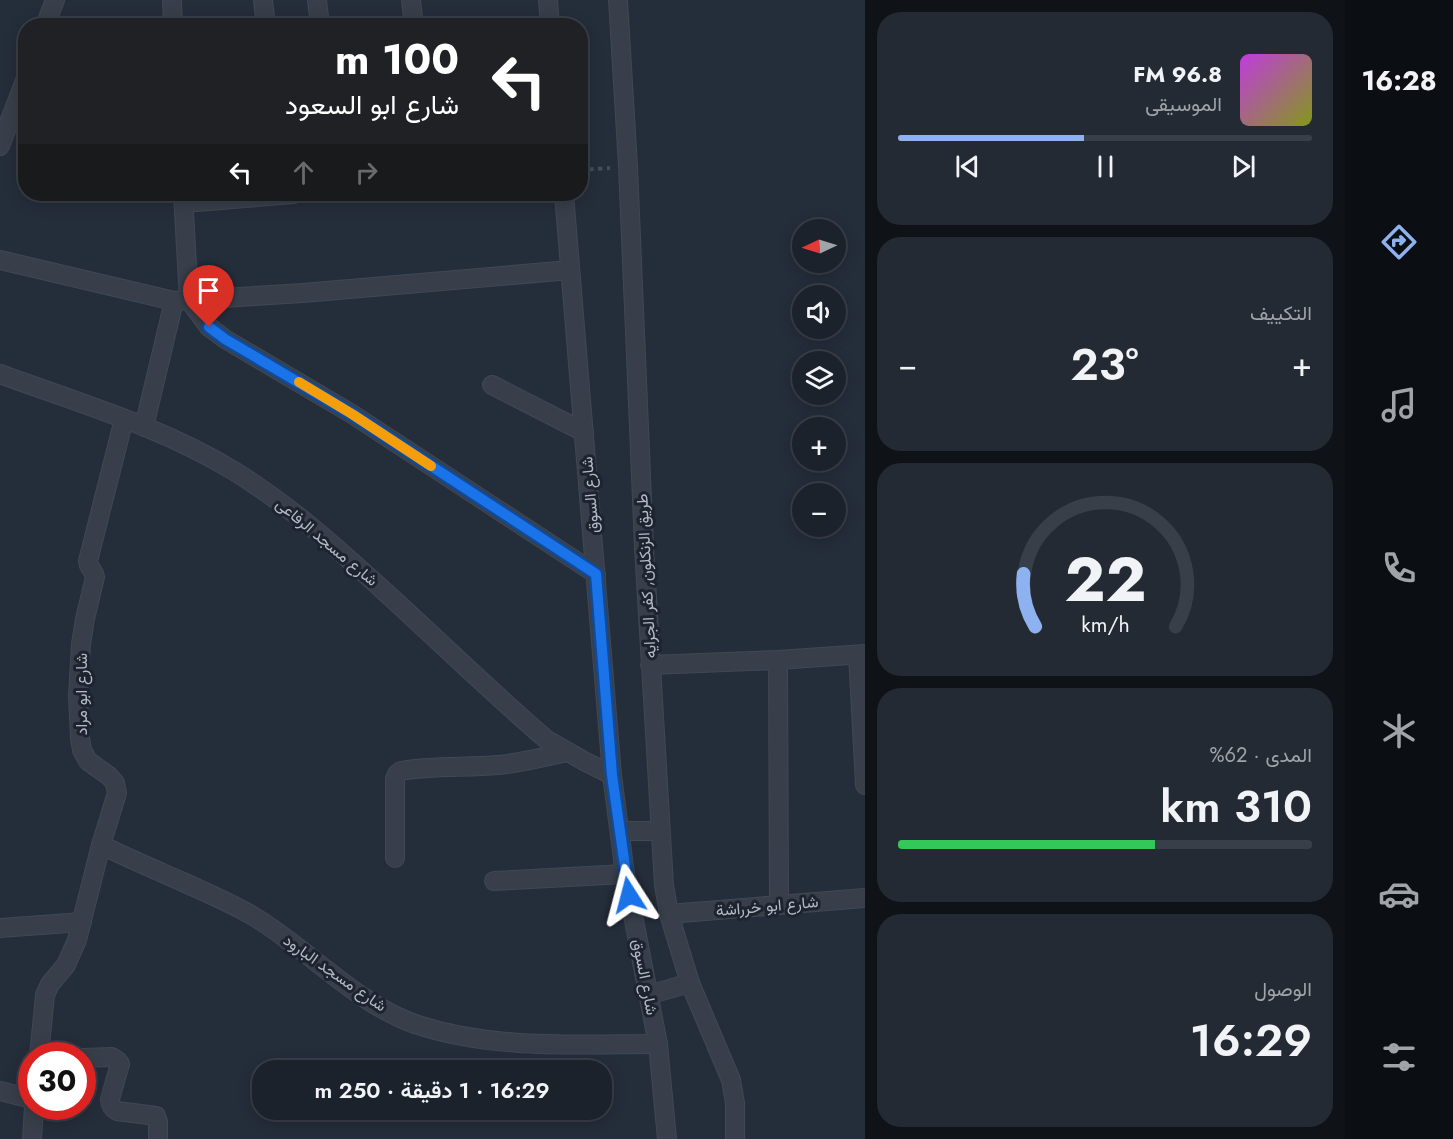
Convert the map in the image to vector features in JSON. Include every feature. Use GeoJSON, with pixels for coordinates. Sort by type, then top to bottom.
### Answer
{"type":"FeatureCollection","features":[{"type":"Feature","properties":{"kind":"street"},"geometry":{"type":"LineString","coordinates":[[48,18],[55,0]]}},
{"type":"Feature","properties":{"kind":"street"},"geometry":{"type":"LineString","coordinates":[[172,0],[173,18]]}},
{"type":"Feature","properties":{"kind":"street"},"geometry":{"type":"LineString","coordinates":[[263,0],[265,18]]}},
{"type":"Feature","properties":{"kind":"street"},"geometry":{"type":"LineString","coordinates":[[316,0],[319,18]]}},
{"type":"Feature","properties":{"kind":"street"},"geometry":{"type":"LineString","coordinates":[[411,0],[413,18]]}},
{"type":"Feature","properties":{"kind":"street"},"geometry":{"type":"LineString","coordinates":[[548,0],[549,18]]}},
{"type":"Feature","properties":{"kind":"street","name":"طريق الزنكلون, كفر الجرايه"},"geometry":{"type":"LineString","coordinates":[[618,0],[628,166],[644,547],[664,885],[669,915],[690,983],[731,1080],[735,1103],[735,1139]]}},
{"type":"Feature","properties":{"kind":"street"},"geometry":{"type":"LineString","coordinates":[[0,146],[18,99]]}},
{"type":"Feature","properties":{"kind":"street"},"geometry":{"type":"LineString","coordinates":[[144,427],[181,301],[183,201]]}},
{"type":"Feature","properties":{"kind":"street","name":"شارع السوق"},"geometry":{"type":"LineString","coordinates":[[565,201],[612,775],[625,874],[658,1044],[667,1139]]}},
{"type":"Feature","properties":{"kind":"street"},"geometry":{"type":"LineString","coordinates":[[0,260],[181,301],[570,270]]}},
{"type":"Feature","properties":{"kind":"street"},"geometry":{"type":"LineString","coordinates":[[181,301],[217,334],[352,414],[596,574]]}},
{"type":"Feature","properties":{"kind":"street","name":"شارع مسجد الرفاعى"},"geometry":{"type":"LineString","coordinates":[[0,374],[144,427],[189,446],[225,466],[286,506],[319,532],[547,740],[612,775]]}},
{"type":"Feature","properties":{"kind":"street"},"geometry":{"type":"LineString","coordinates":[[492,385],[584,432]]}},
{"type":"Feature","properties":{"kind":"street","name":"شارع ابو مراد"},"geometry":{"type":"LineString","coordinates":[[40,1042],[45,995],[72,953],[82,922],[100,845],[117,793],[115,783],[88,761],[82,750],[78,696],[85,619],[95,577],[88,561],[124,419]]}},
{"type":"Feature","properties":{"kind":"street"},"geometry":{"type":"LineString","coordinates":[[651,665],[862,655],[865,786]]}},
{"type":"Feature","properties":{"kind":"street"},"geometry":{"type":"LineString","coordinates":[[778,660],[779,905]]}},
{"type":"Feature","properties":{"kind":"street"},"geometry":{"type":"LineString","coordinates":[[395,858],[395,779],[401,771],[509,764],[567,752]]}},
{"type":"Feature","properties":{"kind":"street"},"geometry":{"type":"LineString","coordinates":[[620,831],[660,831]]}},
{"type":"Feature","properties":{"kind":"street","name":"شارع مسجد البارود"},"geometry":{"type":"LineString","coordinates":[[100,845],[226,901],[253,916],[358,993],[385,1010],[413,1023],[443,1032],[522,1043],[658,1044]]}},
{"type":"Feature","properties":{"kind":"street"},"geometry":{"type":"LineString","coordinates":[[494,881],[625,874]]}},
{"type":"Feature","properties":{"kind":"street","name":"شارع ابو خرراشة"},"geometry":{"type":"LineString","coordinates":[[669,915],[865,898]]}},
{"type":"Feature","properties":{"kind":"street"},"geometry":{"type":"LineString","coordinates":[[0,928],[82,922]]}},
{"type":"Feature","properties":{"kind":"street"},"geometry":{"type":"LineString","coordinates":[[648,995],[690,983]]}},
{"type":"Feature","properties":{"kind":"street"},"geometry":{"type":"LineString","coordinates":[[96,1058],[112,1057],[120,1064],[110,1100],[113,1109],[156,1116],[158,1139]]}},
{"type":"Feature","properties":{"kind":"street"},"geometry":{"type":"LineString","coordinates":[[0,1091],[18,1096]]}},
{"type":"Feature","properties":{"kind":"street"},"geometry":{"type":"LineString","coordinates":[[32,1139],[33,1120]]}},
{"type":"Feature","properties":{"kind":"path"},"geometry":{"type":"LineString","coordinates":[[588,169],[628,166]]}},
{"type":"Feature","properties":{"kind":"slow traffic"},"geometry":{"type":"LineString","coordinates":[[299,382],[431,466]]}},
{"type":"Feature","properties":{"kind":"route"},"geometry":{"type":"LineString","coordinates":[[209,327],[225,339],[352,414],[596,574],[612,775],[629,895]]}}]}
